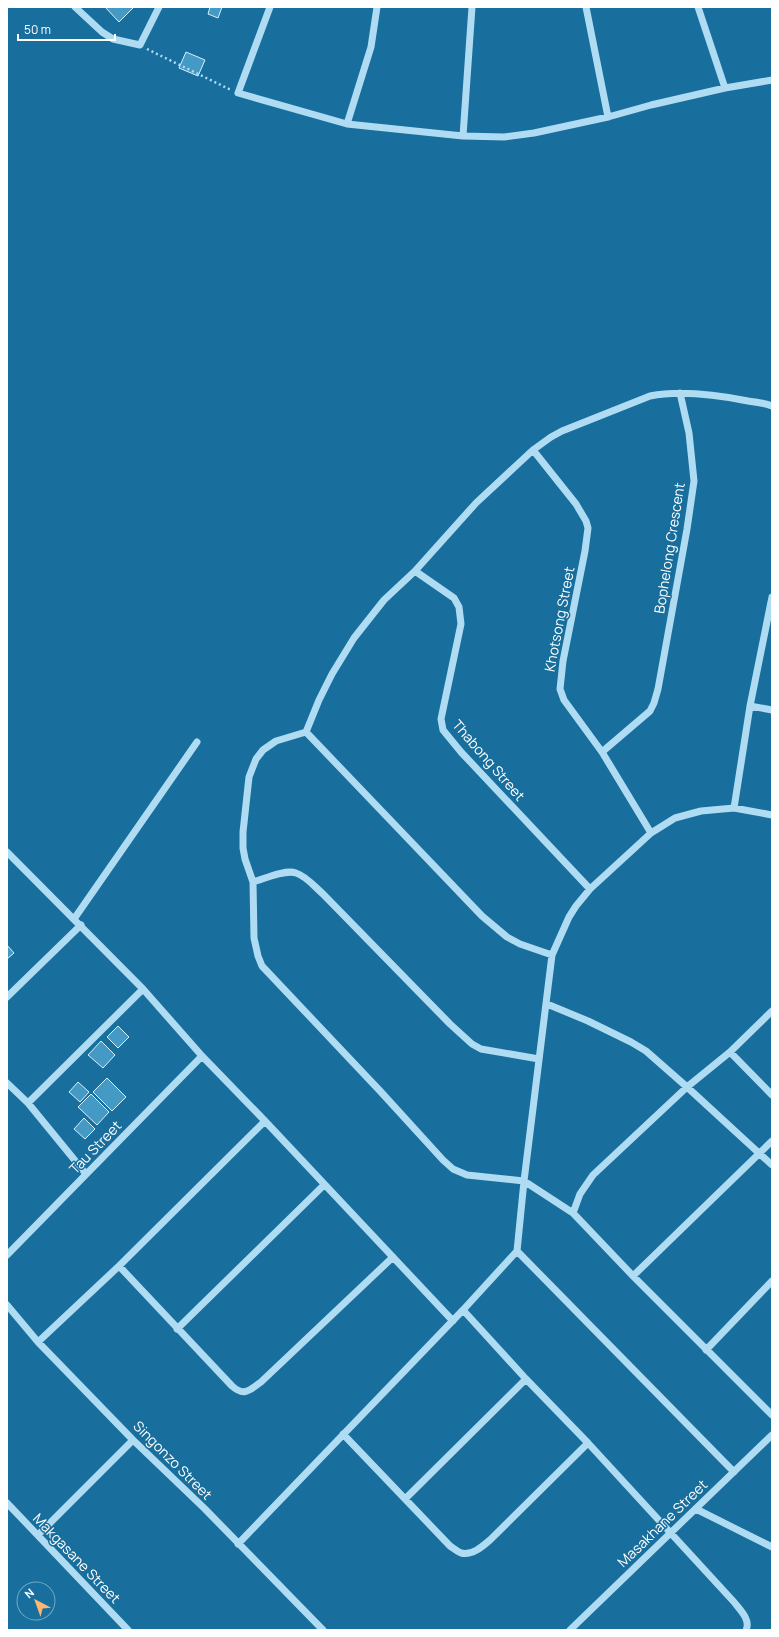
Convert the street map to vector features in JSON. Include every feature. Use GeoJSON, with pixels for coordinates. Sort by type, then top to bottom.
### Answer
{"type":"FeatureCollection","features":[{"type":"Feature","properties":{"kind":"street"},"geometry":{"type":"LineString","coordinates":[[75,7],[102,32],[113,39],[140,45],[159,7]]}},
{"type":"Feature","properties":{"kind":"street"},"geometry":{"type":"LineString","coordinates":[[270,7],[238,93],[347,124],[464,136],[504,137],[534,133],[608,117],[651,105],[725,88],[772,80]]}},
{"type":"Feature","properties":{"kind":"street"},"geometry":{"type":"LineString","coordinates":[[347,124],[371,47],[377,7]]}},
{"type":"Feature","properties":{"kind":"street"},"geometry":{"type":"LineString","coordinates":[[464,136],[472,7]]}},
{"type":"Feature","properties":{"kind":"street"},"geometry":{"type":"LineString","coordinates":[[586,7],[608,117]]}},
{"type":"Feature","properties":{"kind":"street"},"geometry":{"type":"LineString","coordinates":[[698,7],[725,88]]}},
{"type":"Feature","properties":{"kind":"street"},"geometry":{"type":"LineString","coordinates":[[306,732],[319,700],[332,674],[354,638],[384,600],[415,571],[476,503],[533,450],[562,431],[643,399],[660,394],[680,393],[737,399],[772,406]]}},
{"type":"Feature","properties":{"kind":"street","name":"Bophelong Crescent"},"geometry":{"type":"LineString","coordinates":[[602,752],[650,712],[658,690],[687,529],[694,481],[689,433],[680,393]]}},
{"type":"Feature","properties":{"kind":"street","name":"Khotsong Street"},"geometry":{"type":"LineString","coordinates":[[533,450],[576,504],[586,521],[588,528],[585,551],[563,661],[560,689],[564,700],[602,752],[651,833]]}},
{"type":"Feature","properties":{"kind":"street","name":"Thabong Street"},"geometry":{"type":"LineString","coordinates":[[415,571],[454,598],[460,612],[461,624],[441,719],[443,730],[461,752],[590,889]]}},
{"type":"Feature","properties":{"kind":"street"},"geometry":{"type":"LineString","coordinates":[[734,808],[750,706],[772,597]]}},
{"type":"Feature","properties":{"kind":"street"},"geometry":{"type":"LineString","coordinates":[[750,706],[772,710]]}},
{"type":"Feature","properties":{"kind":"street"},"geometry":{"type":"LineString","coordinates":[[306,732],[276,741],[262,750],[256,759],[249,777],[243,832],[243,848],[253,882],[254,938],[262,966],[381,1092],[428,1145],[453,1169],[467,1175],[524,1181],[573,1213],[633,1276],[772,1415]]}},
{"type":"Feature","properties":{"kind":"street"},"geometry":{"type":"LineString","coordinates":[[306,732],[482,916],[507,937],[520,944],[552,955]]}},
{"type":"Feature","properties":{"kind":"street"},"geometry":{"type":"LineString","coordinates":[[74,918],[197,742]]}},
{"type":"Feature","properties":{"kind":"street"},"geometry":{"type":"LineString","coordinates":[[238,1544],[453,1321],[517,1251],[524,1181],[552,955],[569,917],[590,889],[651,833],[674,818],[701,811],[734,808],[772,815]]}},
{"type":"Feature","properties":{"kind":"street"},"geometry":{"type":"LineString","coordinates":[[7,853],[74,918],[143,989],[202,1056],[265,1120],[324,1186],[453,1321]]}},
{"type":"Feature","properties":{"kind":"street"},"geometry":{"type":"LineString","coordinates":[[253,882],[286,872],[296,872],[323,894],[450,1024],[472,1044],[481,1049],[539,1058]]}},
{"type":"Feature","properties":{"kind":"street"},"geometry":{"type":"LineString","coordinates":[[7,997],[81,925]]}},
{"type":"Feature","properties":{"kind":"street"},"geometry":{"type":"LineString","coordinates":[[28,1103],[143,989]]}},
{"type":"Feature","properties":{"kind":"street"},"geometry":{"type":"LineString","coordinates":[[547,1004],[588,1020],[646,1051],[772,1164]]}},
{"type":"Feature","properties":{"kind":"street"},"geometry":{"type":"LineString","coordinates":[[573,1213],[580,1194],[593,1175],[687,1087],[730,1052],[772,1011]]}},
{"type":"Feature","properties":{"kind":"street"},"geometry":{"type":"LineString","coordinates":[[730,1052],[772,1095]]}},
{"type":"Feature","properties":{"kind":"street","name":"Tau Street"},"geometry":{"type":"LineString","coordinates":[[7,1256],[202,1056]]}},
{"type":"Feature","properties":{"kind":"street"},"geometry":{"type":"LineString","coordinates":[[7,1083],[28,1103],[86,1174]]}},
{"type":"Feature","properties":{"kind":"street"},"geometry":{"type":"LineString","coordinates":[[38,1342],[119,1266],[265,1120]]}},
{"type":"Feature","properties":{"kind":"street"},"geometry":{"type":"LineString","coordinates":[[633,1276],[772,1140]]}},
{"type":"Feature","properties":{"kind":"street"},"geometry":{"type":"LineString","coordinates":[[178,1329],[324,1186]]}},
{"type":"Feature","properties":{"kind":"street"},"geometry":{"type":"LineString","coordinates":[[517,1251],[734,1472]]}},
{"type":"Feature","properties":{"kind":"street"},"geometry":{"type":"LineString","coordinates":[[119,1266],[238,1391],[242,1392],[250,1390],[261,1382],[393,1257]]}},
{"type":"Feature","properties":{"kind":"street"},"geometry":{"type":"LineString","coordinates":[[706,1350],[772,1281]]}},
{"type":"Feature","properties":{"kind":"street","name":"Singonzo Street"},"geometry":{"type":"LineString","coordinates":[[7,1305],[38,1342],[133,1440],[323,1630]]}},
{"type":"Feature","properties":{"kind":"street"},"geometry":{"type":"LineString","coordinates":[[463,1310],[526,1379],[588,1443],[740,1609],[747,1621],[748,1626],[746,1630]]}},
{"type":"Feature","properties":{"kind":"street"},"geometry":{"type":"LineString","coordinates":[[405,1499],[526,1379]]}},
{"type":"Feature","properties":{"kind":"street"},"geometry":{"type":"LineString","coordinates":[[343,1434],[450,1546],[462,1554],[471,1553],[481,1548],[588,1443]]}},
{"type":"Feature","properties":{"kind":"street","name":"Masakhane Street"},"geometry":{"type":"LineString","coordinates":[[570,1630],[772,1435]]}},
{"type":"Feature","properties":{"kind":"street"},"geometry":{"type":"LineString","coordinates":[[38,1535],[133,1440]]}},
{"type":"Feature","properties":{"kind":"street","name":"Makgasane Street"},"geometry":{"type":"LineString","coordinates":[[7,1503],[128,1630]]}},
{"type":"Feature","properties":{"kind":"street"},"geometry":{"type":"LineString","coordinates":[[696,1508],[772,1548]]}},
{"type":"Feature","properties":{"kind":"path"},"geometry":{"type":"LineString","coordinates":[[140,45],[238,93]]}},
{"type":"Feature","properties":{"kind":"building"},"geometry":{"type":"Polygon","coordinates":[[[105,7],[131,7],[133,8],[119,22],[105,7]]]}},
{"type":"Feature","properties":{"kind":"building"},"geometry":{"type":"Polygon","coordinates":[[[210,7],[222,7],[218,18],[208,14],[210,7]]]}},
{"type":"Feature","properties":{"kind":"building"},"geometry":{"type":"Polygon","coordinates":[[[186,52],[205,60],[198,76],[179,68],[186,52]]]}},
{"type":"Feature","properties":{"kind":"building"},"geometry":{"type":"Polygon","coordinates":[[[7,945],[14,953],[7,959],[7,945]]]}},
{"type":"Feature","properties":{"kind":"building"},"geometry":{"type":"Polygon","coordinates":[[[118,1026],[129,1037],[118,1048],[107,1037],[118,1026]]]}},
{"type":"Feature","properties":{"kind":"building"},"geometry":{"type":"Polygon","coordinates":[[[101,1041],[115,1055],[103,1068],[88,1055],[101,1041]]]}},
{"type":"Feature","properties":{"kind":"building"},"geometry":{"type":"Polygon","coordinates":[[[107,1078],[126,1097],[112,1111],[93,1092],[107,1078]]]}},
{"type":"Feature","properties":{"kind":"building"},"geometry":{"type":"Polygon","coordinates":[[[78,1082],[89,1092],[80,1102],[69,1092],[78,1082]]]}},
{"type":"Feature","properties":{"kind":"building"},"geometry":{"type":"Polygon","coordinates":[[[91,1094],[109,1112],[97,1125],[78,1107],[91,1094]]]}},
{"type":"Feature","properties":{"kind":"building"},"geometry":{"type":"Polygon","coordinates":[[[84,1118],[95,1129],[85,1139],[74,1129],[84,1118]]]}}]}
